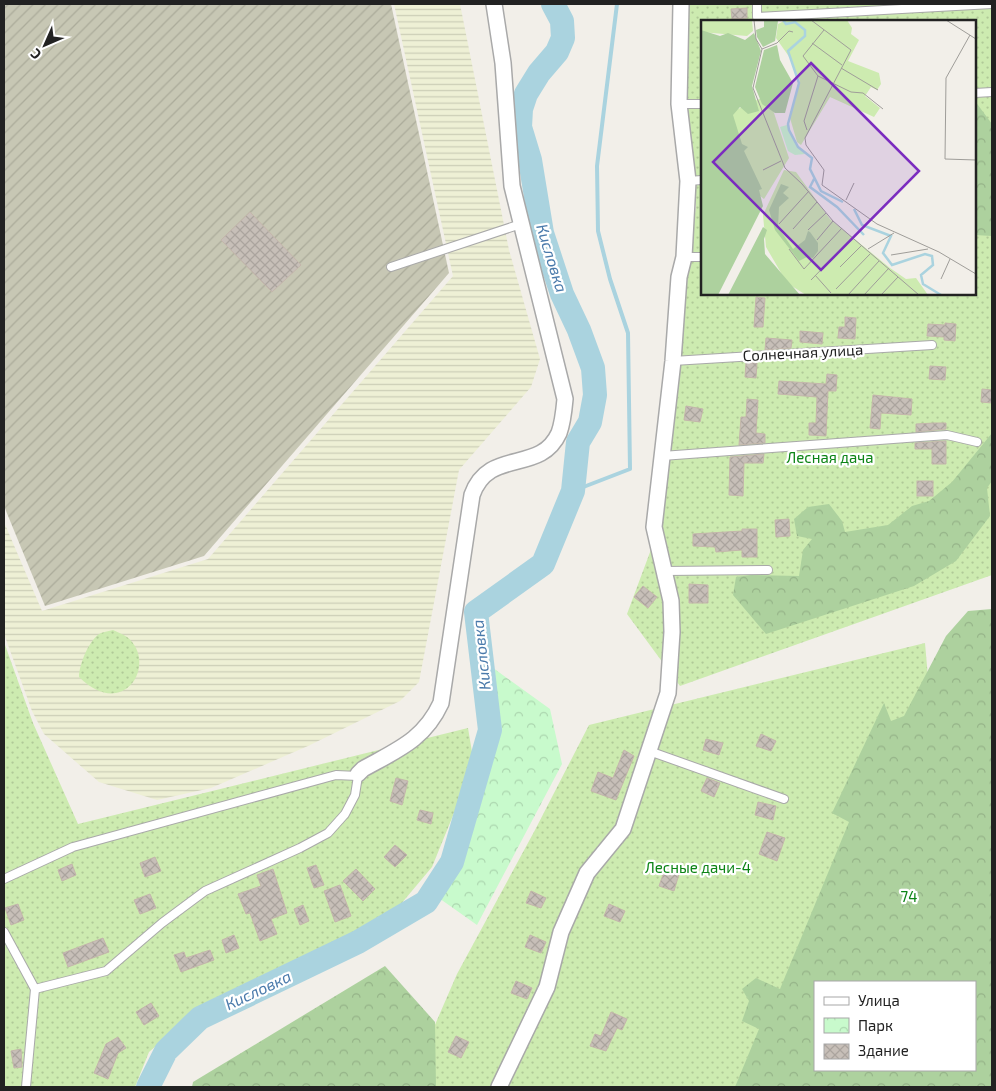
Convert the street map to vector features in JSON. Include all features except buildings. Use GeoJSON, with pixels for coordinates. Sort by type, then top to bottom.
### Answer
{"type":"FeatureCollection","features":[{"type":"Feature","properties":{"kind":"street"},"geometry":{"type":"LineString","coordinates":[[358,774],[363,768],[412,742],[429,725],[441,703],[475,486],[491,468],[539,455],[558,434],[563,419],[565,399],[512,186],[503,63],[494,4]]}},
{"type":"Feature","properties":{"kind":"street"},"geometry":{"type":"LineString","coordinates":[[498,1087],[547,987],[561,932],[587,873],[623,829],[668,686],[672,632],[671,601],[654,527],[673,361],[679,277],[684,257],[695,180],[679,104],[681,4]]}},
{"type":"Feature","properties":{"kind":"lane"},"geometry":{"type":"LineString","coordinates":[[757,4],[757,17],[992,4]]}},
{"type":"Feature","properties":{"kind":"lane"},"geometry":{"type":"LineString","coordinates":[[976,93],[992,92]]}},
{"type":"Feature","properties":{"kind":"lane"},"geometry":{"type":"LineString","coordinates":[[679,104],[701,104]]}},
{"type":"Feature","properties":{"kind":"lane"},"geometry":{"type":"LineString","coordinates":[[392,267],[521,224]]}},
{"type":"Feature","properties":{"kind":"lane"},"geometry":{"type":"LineString","coordinates":[[684,257],[701,257]]}},
{"type":"Feature","properties":{"kind":"lane","name":"Солнечная улица"},"geometry":{"type":"LineString","coordinates":[[673,361],[932,345]]}},
{"type":"Feature","properties":{"kind":"lane"},"geometry":{"type":"LineString","coordinates":[[662,456],[947,435],[978,442]]}},
{"type":"Feature","properties":{"kind":"lane"},"geometry":{"type":"LineString","coordinates":[[665,571],[768,570]]}},
{"type":"Feature","properties":{"kind":"lane"},"geometry":{"type":"LineString","coordinates":[[649,751],[784,799]]}},
{"type":"Feature","properties":{"kind":"lane"},"geometry":{"type":"LineString","coordinates":[[4,879],[74,847],[336,775],[358,774],[354,795],[345,814],[328,833],[300,848],[205,891],[162,923],[106,970],[35,989]]}},
{"type":"Feature","properties":{"kind":"lane"},"geometry":{"type":"LineString","coordinates":[[4,932],[35,989],[26,1087]]}},
{"type":"Feature","properties":{"kind":"shaded area"},"geometry":{"type":"Polygon","coordinates":[[[4,4],[391,4],[449,273],[204,556],[45,606],[4,506],[4,4]]]}},
{"type":"Feature","properties":{"kind":"shaded area"},"geometry":{"type":"Polygon","coordinates":[[[394,4],[460,4],[509,250],[540,359],[531,387],[459,470],[419,682],[400,701],[308,746],[211,788],[157,800],[99,782],[44,734],[32,711],[4,634],[4,522],[42,611],[208,559],[453,276],[394,4]]]}},
{"type":"Feature","properties":{"kind":"green space","name":"Лесная дача"},"geometry":{"type":"Polygon","coordinates":[[[676,4],[992,4],[992,575],[680,686],[627,614],[659,528],[682,304],[696,207],[676,4]]]}},
{"type":"Feature","properties":{"kind":"green space"},"geometry":{"type":"Polygon","coordinates":[[[976,102],[992,124],[992,236],[976,235],[976,102]]]}},
{"type":"Feature","properties":{"kind":"green space"},"geometry":{"type":"Polygon","coordinates":[[[992,433],[992,481],[987,488],[990,516],[956,561],[914,586],[766,634],[733,595],[736,577],[751,575],[799,576],[803,550],[812,539],[797,536],[794,519],[808,507],[829,504],[842,521],[845,532],[888,525],[912,506],[929,501],[952,482],[992,433]]]}},
{"type":"Feature","properties":{"kind":"green space","name":"74"},"geometry":{"type":"Polygon","coordinates":[[[992,609],[992,1087],[735,1087],[759,1029],[742,1021],[749,1001],[742,989],[756,978],[780,989],[849,822],[832,813],[884,703],[891,721],[904,716],[946,636],[968,611],[992,609]]]}},
{"type":"Feature","properties":{"kind":"green space"},"geometry":{"type":"Polygon","coordinates":[[[113,630],[127,637],[136,648],[139,661],[138,673],[132,684],[122,691],[110,693],[95,689],[79,677],[79,672],[92,641],[101,633],[113,630]]]}},
{"type":"Feature","properties":{"kind":"green space"},"geometry":{"type":"Polygon","coordinates":[[[4,642],[33,723],[78,824],[468,728],[474,764],[432,867],[385,923],[331,944],[205,1004],[149,1052],[135,1087],[4,1087],[4,642]]]}},
{"type":"Feature","properties":{"kind":"green space","name":"Лесные дачи-4"},"geometry":{"type":"Polygon","coordinates":[[[925,643],[932,723],[814,981],[784,1087],[408,1087],[457,974],[589,725],[925,643]]]}},
{"type":"Feature","properties":{"kind":"green space"},"geometry":{"type":"Polygon","coordinates":[[[489,665],[550,709],[562,764],[477,925],[436,896],[455,868],[480,783],[489,665]]]}},
{"type":"Feature","properties":{"kind":"green space"},"geometry":{"type":"Polygon","coordinates":[[[385,966],[435,1022],[436,1087],[192,1087],[193,1082],[385,966]]]}},
{"type":"Feature","properties":{"kind":"waterway","name":"Кисловка"},"geometry":{"type":"LineString","coordinates":[[148,1087],[166,1051],[200,1018],[358,942],[426,902],[452,862],[490,730],[476,612],[543,564],[573,491],[578,442],[590,422],[595,395],[593,368],[579,330],[562,294],[542,233],[530,160],[520,127],[521,109],[526,94],[539,73],[557,52],[563,38],[562,21],[553,4]]}},
{"type":"Feature","properties":{"kind":"waterway"},"geometry":{"type":"LineString","coordinates":[[573,491],[630,469],[628,333],[610,279],[598,231],[597,166],[617,4]]}}]}
